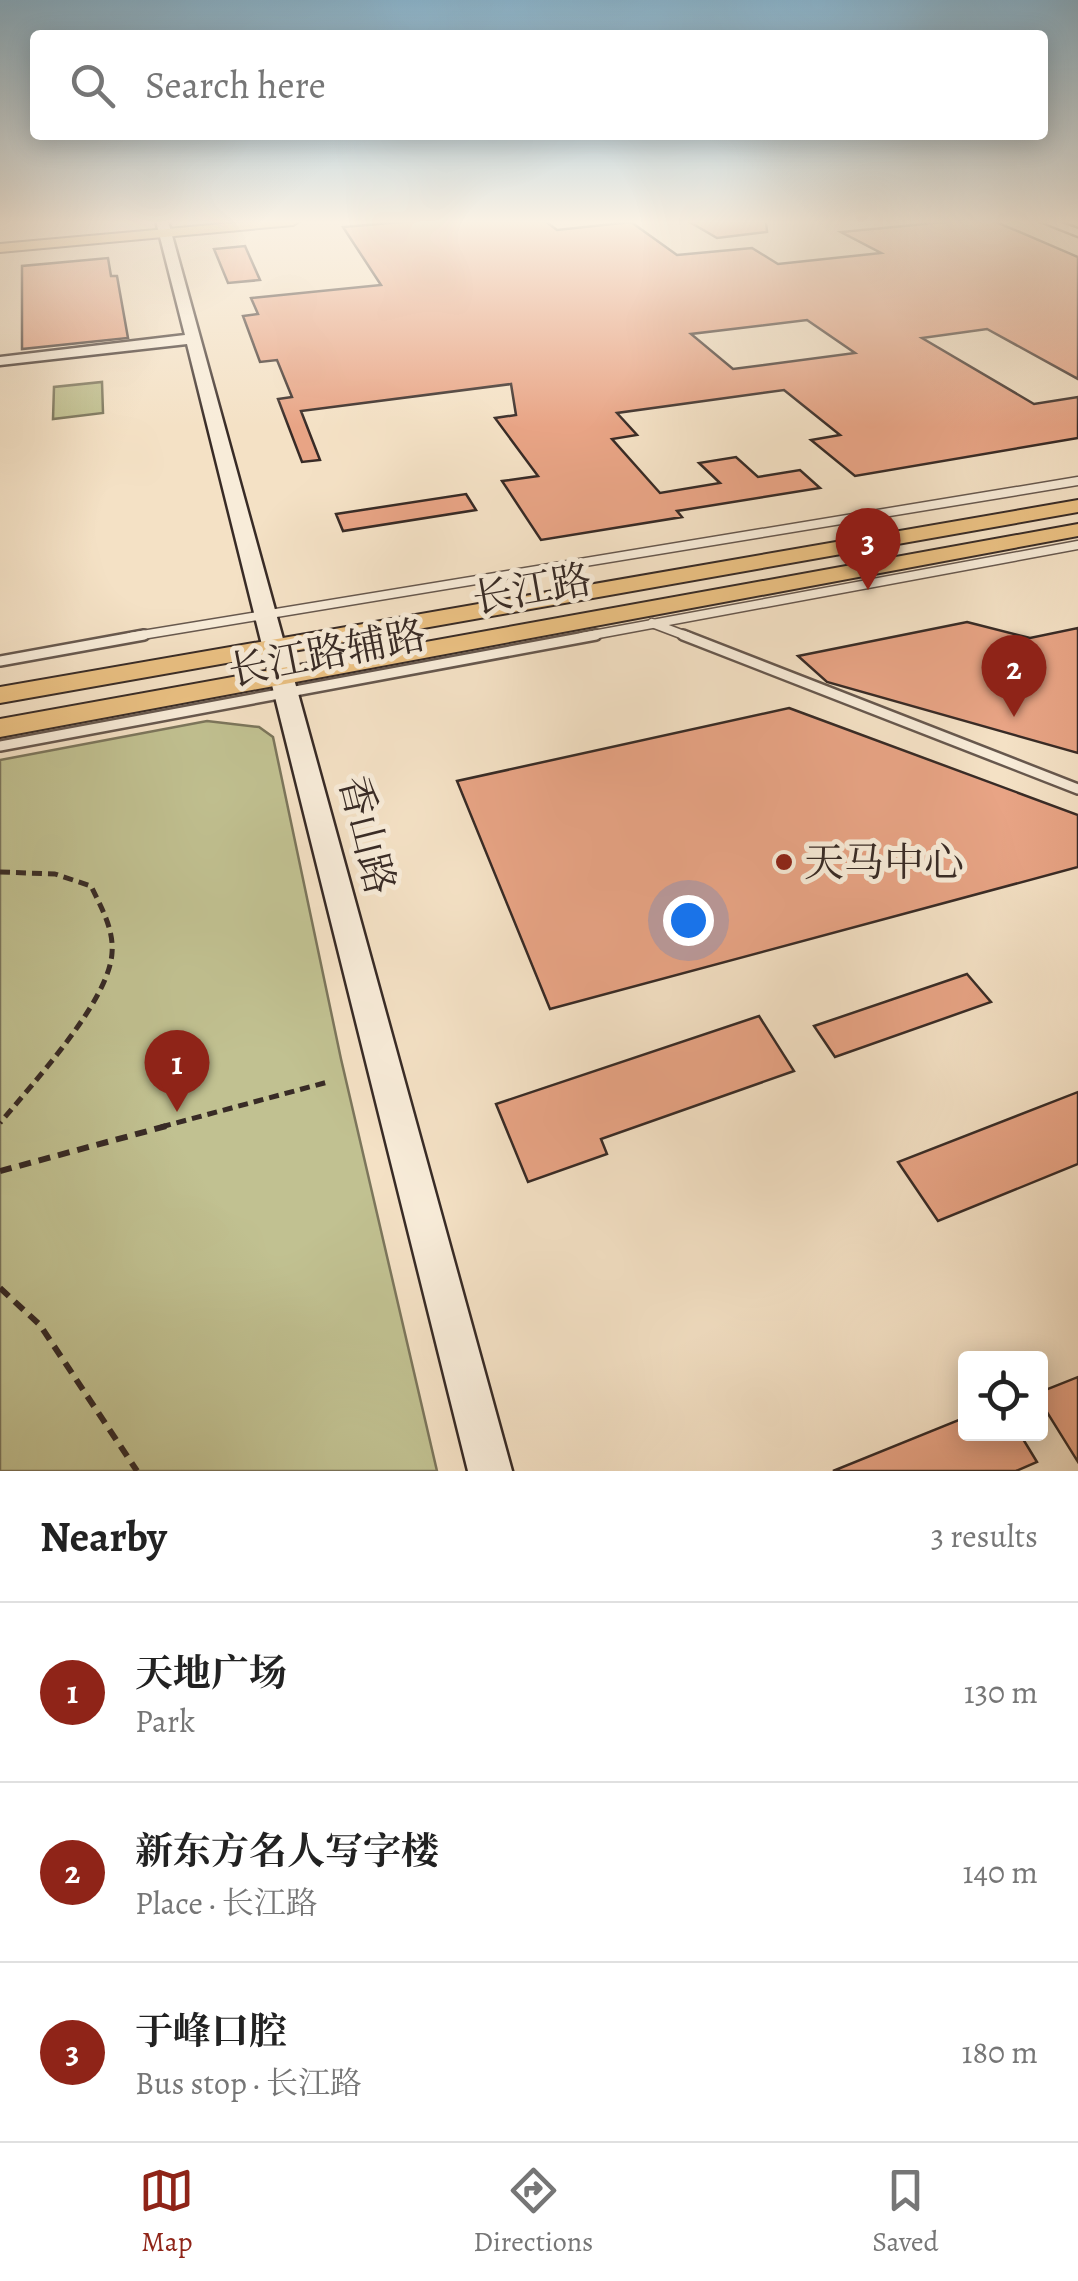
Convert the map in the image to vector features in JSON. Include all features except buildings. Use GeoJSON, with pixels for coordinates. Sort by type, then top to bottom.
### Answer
{"type":"FeatureCollection","features":[{"type":"Feature","properties":{"kind":"main road","name":"长江路"},"geometry":{"type":"LineString","coordinates":[[0,728],[1078,506]]}},
{"type":"Feature","properties":{"kind":"main road","name":"长江路"},"geometry":{"type":"LineString","coordinates":[[0,695],[281,670],[1078,530]]}},
{"type":"Feature","properties":{"kind":"street","name":"香山路"},"geometry":{"type":"LineString","coordinates":[[179,290],[490,1471]]}},
{"type":"Feature","properties":{"kind":"street"},"geometry":{"type":"LineString","coordinates":[[0,361],[191,339]]}},
{"type":"Feature","properties":{"kind":"lane","name":"长江路辅路"},"geometry":{"type":"LineString","coordinates":[[0,661],[265,613],[1078,481]]}},
{"type":"Feature","properties":{"kind":"lane","name":"长江路辅路"},"geometry":{"type":"LineString","coordinates":[[0,746],[281,670],[650,622],[1078,545]]}},
{"type":"Feature","properties":{"kind":"lane"},"geometry":{"type":"LineString","coordinates":[[650,622],[1078,789]]}},
{"type":"Feature","properties":{"kind":"path"},"geometry":{"type":"LineString","coordinates":[[0,872],[55,874],[91,886],[107,918],[112,959],[91,1002],[0,1123]]}},
{"type":"Feature","properties":{"kind":"path"},"geometry":{"type":"LineString","coordinates":[[0,1171],[328,1082]]}},
{"type":"Feature","properties":{"kind":"path"},"geometry":{"type":"LineString","coordinates":[[0,1288],[40,1325],[137,1471]]}},
{"type":"Feature","properties":{"kind":"green space"},"geometry":{"type":"Polygon","coordinates":[[[102,382],[103,413],[53,419],[54,387],[102,382]]]}},
{"type":"Feature","properties":{"kind":"green space"},"geometry":{"type":"Polygon","coordinates":[[[207,721],[259,727],[273,737],[341,1059],[437,1471],[0,1471],[0,760],[207,721]]]}},
{"type":"Feature","properties":{"kind":"place","name":"于峰口腔"},"geometry":{"type":"Point","coordinates":[868,590]}},
{"type":"Feature","properties":{"kind":"place","name":"新东方名人写字楼"},"geometry":{"type":"Point","coordinates":[1014,717]}},
{"type":"Feature","properties":{"kind":"place","name":"天马中心"},"geometry":{"type":"Point","coordinates":[784,862]}},
{"type":"Feature","properties":{"kind":"place","name":"天地广场"},"geometry":{"type":"Point","coordinates":[177,1112]}}]}
